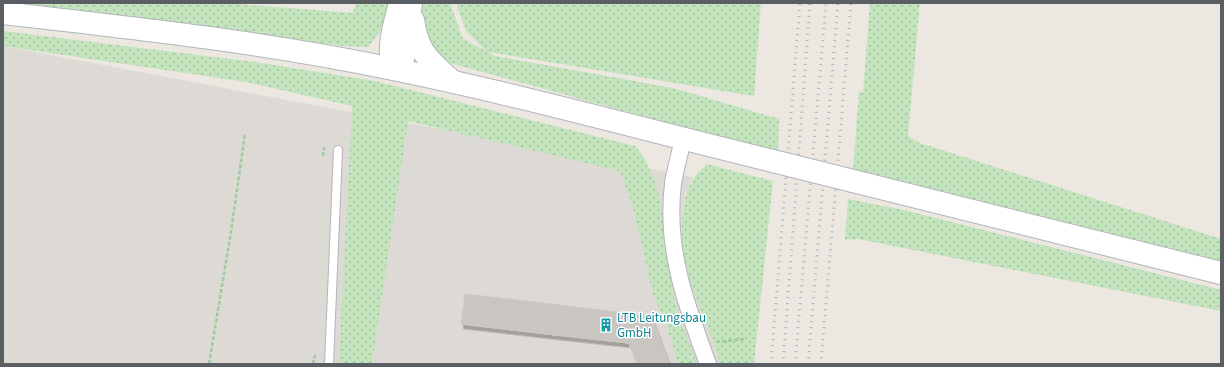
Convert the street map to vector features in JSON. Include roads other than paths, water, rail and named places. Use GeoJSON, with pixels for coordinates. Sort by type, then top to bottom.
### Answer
{"type":"FeatureCollection","features":[{"type":"Feature","properties":{"kind":"street"},"geometry":{"type":"LineString","coordinates":[[394,69],[390,59],[392,32],[400,3]]}},
{"type":"Feature","properties":{"kind":"street"},"geometry":{"type":"LineString","coordinates":[[394,69],[401,64],[403,59],[411,3]]}},
{"type":"Feature","properties":{"kind":"street"},"geometry":{"type":"LineString","coordinates":[[411,3],[416,39],[428,59],[453,82]]}},
{"type":"Feature","properties":{"kind":"street"},"geometry":{"type":"LineString","coordinates":[[3,13],[221,38],[394,69],[453,82],[1221,273]]}},
{"type":"Feature","properties":{"kind":"street"},"geometry":{"type":"LineString","coordinates":[[362,63],[383,49],[392,32]]}},
{"type":"Feature","properties":{"kind":"street"},"geometry":{"type":"LineString","coordinates":[[683,139],[673,184],[671,226],[675,264],[686,304],[708,364]]}},
{"type":"Feature","properties":{"kind":"lane"},"geometry":{"type":"LineString","coordinates":[[329,364],[338,150]]}},
{"type":"Feature","properties":{"kind":"railway"},"geometry":{"type":"LineString","coordinates":[[771,364],[800,3]]}},
{"type":"Feature","properties":{"kind":"railway"},"geometry":{"type":"LineString","coordinates":[[783,364],[810,3]]}},
{"type":"Feature","properties":{"kind":"railway"},"geometry":{"type":"LineString","coordinates":[[795,364],[826,3]]}},
{"type":"Feature","properties":{"kind":"railway"},"geometry":{"type":"LineString","coordinates":[[808,364],[838,3]]}},
{"type":"Feature","properties":{"kind":"railway"},"geometry":{"type":"LineString","coordinates":[[821,364],[851,3]]}},
{"type":"Feature","properties":{"kind":"place","name":"LTB Leitungsbau GmbH"},"geometry":{"type":"Point","coordinates":[606,325]}}]}
